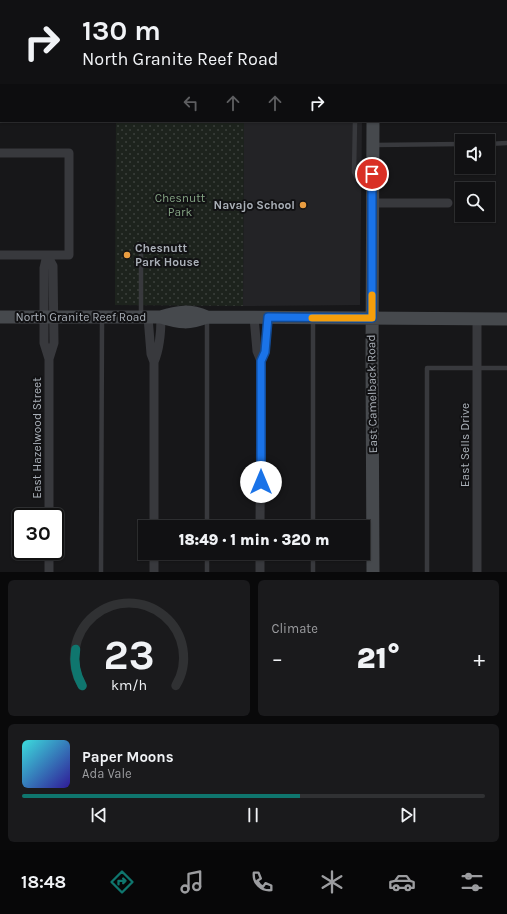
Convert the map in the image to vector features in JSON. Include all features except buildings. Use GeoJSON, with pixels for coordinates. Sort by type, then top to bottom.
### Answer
{"type":"FeatureCollection","features":[{"type":"Feature","properties":{"kind":"street","name":"East Camelback Road"},"geometry":{"type":"LineString","coordinates":[[373,122],[373,572]]}},
{"type":"Feature","properties":{"kind":"street"},"geometry":{"type":"LineString","coordinates":[[0,153],[68,153],[69,255],[0,255]]}},
{"type":"Feature","properties":{"kind":"street"},"geometry":{"type":"LineString","coordinates":[[372,203],[448,202]]}},
{"type":"Feature","properties":{"kind":"street","name":"East Hazelwood Street"},"geometry":{"type":"LineString","coordinates":[[47,255],[44,268],[49,285],[49,317],[54,343],[49,359],[49,508]]}},
{"type":"Feature","properties":{"kind":"street","name":"North Granite Reef Road"},"geometry":{"type":"LineString","coordinates":[[0,316],[161,317],[176,322],[194,322],[207,317],[507,319]]}},
{"type":"Feature","properties":{"kind":"street"},"geometry":{"type":"LineString","coordinates":[[144,317],[154,362],[154,520]]}},
{"type":"Feature","properties":{"kind":"street"},"geometry":{"type":"LineString","coordinates":[[154,362],[161,331],[161,317]]}},
{"type":"Feature","properties":{"kind":"street"},"geometry":{"type":"LineString","coordinates":[[261,361],[265,352],[268,317]]}},
{"type":"Feature","properties":{"kind":"street"},"geometry":{"type":"LineString","coordinates":[[254,318],[257,351],[261,361],[260,520]]}},
{"type":"Feature","properties":{"kind":"street","name":"East Sells Drive"},"geometry":{"type":"LineString","coordinates":[[477,318],[477,572]]}},
{"type":"Feature","properties":{"kind":"street"},"geometry":{"type":"LineString","coordinates":[[49,560],[49,572]]}},
{"type":"Feature","properties":{"kind":"street"},"geometry":{"type":"LineString","coordinates":[[154,560],[154,572]]}},
{"type":"Feature","properties":{"kind":"street"},"geometry":{"type":"LineString","coordinates":[[260,560],[260,572]]}},
{"type":"Feature","properties":{"kind":"lane"},"geometry":{"type":"LineString","coordinates":[[355,122],[354,172],[358,180],[372,188]]}},
{"type":"Feature","properties":{"kind":"lane"},"geometry":{"type":"LineString","coordinates":[[373,145],[455,144]]}},
{"type":"Feature","properties":{"kind":"lane"},"geometry":{"type":"LineString","coordinates":[[495,144],[507,144]]}},
{"type":"Feature","properties":{"kind":"lane"},"geometry":{"type":"LineString","coordinates":[[141,248],[144,317]]}},
{"type":"Feature","properties":{"kind":"lane"},"geometry":{"type":"LineString","coordinates":[[101,572],[102,317]]}},
{"type":"Feature","properties":{"kind":"lane"},"geometry":{"type":"LineString","coordinates":[[207,317],[207,520]]}},
{"type":"Feature","properties":{"kind":"lane"},"geometry":{"type":"LineString","coordinates":[[313,318],[313,520]]}},
{"type":"Feature","properties":{"kind":"lane"},"geometry":{"type":"LineString","coordinates":[[427,572],[427,368],[507,368]]}},
{"type":"Feature","properties":{"kind":"lane"},"geometry":{"type":"LineString","coordinates":[[207,560],[207,572]]}},
{"type":"Feature","properties":{"kind":"lane"},"geometry":{"type":"LineString","coordinates":[[312,560],[312,572]]}},
{"type":"Feature","properties":{"kind":"shaded area","name":"Navajo School"},"geometry":{"type":"Polygon","coordinates":[[[244,122],[362,122],[360,305],[243,306],[244,122]]]}},
{"type":"Feature","properties":{"kind":"green space","name":"Chesnutt Park"},"geometry":{"type":"Polygon","coordinates":[[[116,122],[244,122],[243,306],[115,305],[116,122]]]}},
{"type":"Feature","properties":{"kind":"slow traffic"},"geometry":{"type":"LineString","coordinates":[[312,318],[372,318],[372,295]]}},
{"type":"Feature","properties":{"kind":"place","name":"Navajo School"},"geometry":{"type":"Point","coordinates":[303,205]}},
{"type":"Feature","properties":{"kind":"place","name":"Chesnutt Park House"},"geometry":{"type":"Point","coordinates":[127,255]}},
{"type":"Feature","properties":{"kind":"route"},"geometry":{"type":"LineString","coordinates":[[261,482],[261,361],[265,352],[268,317],[372,318],[372,174]]}}]}
